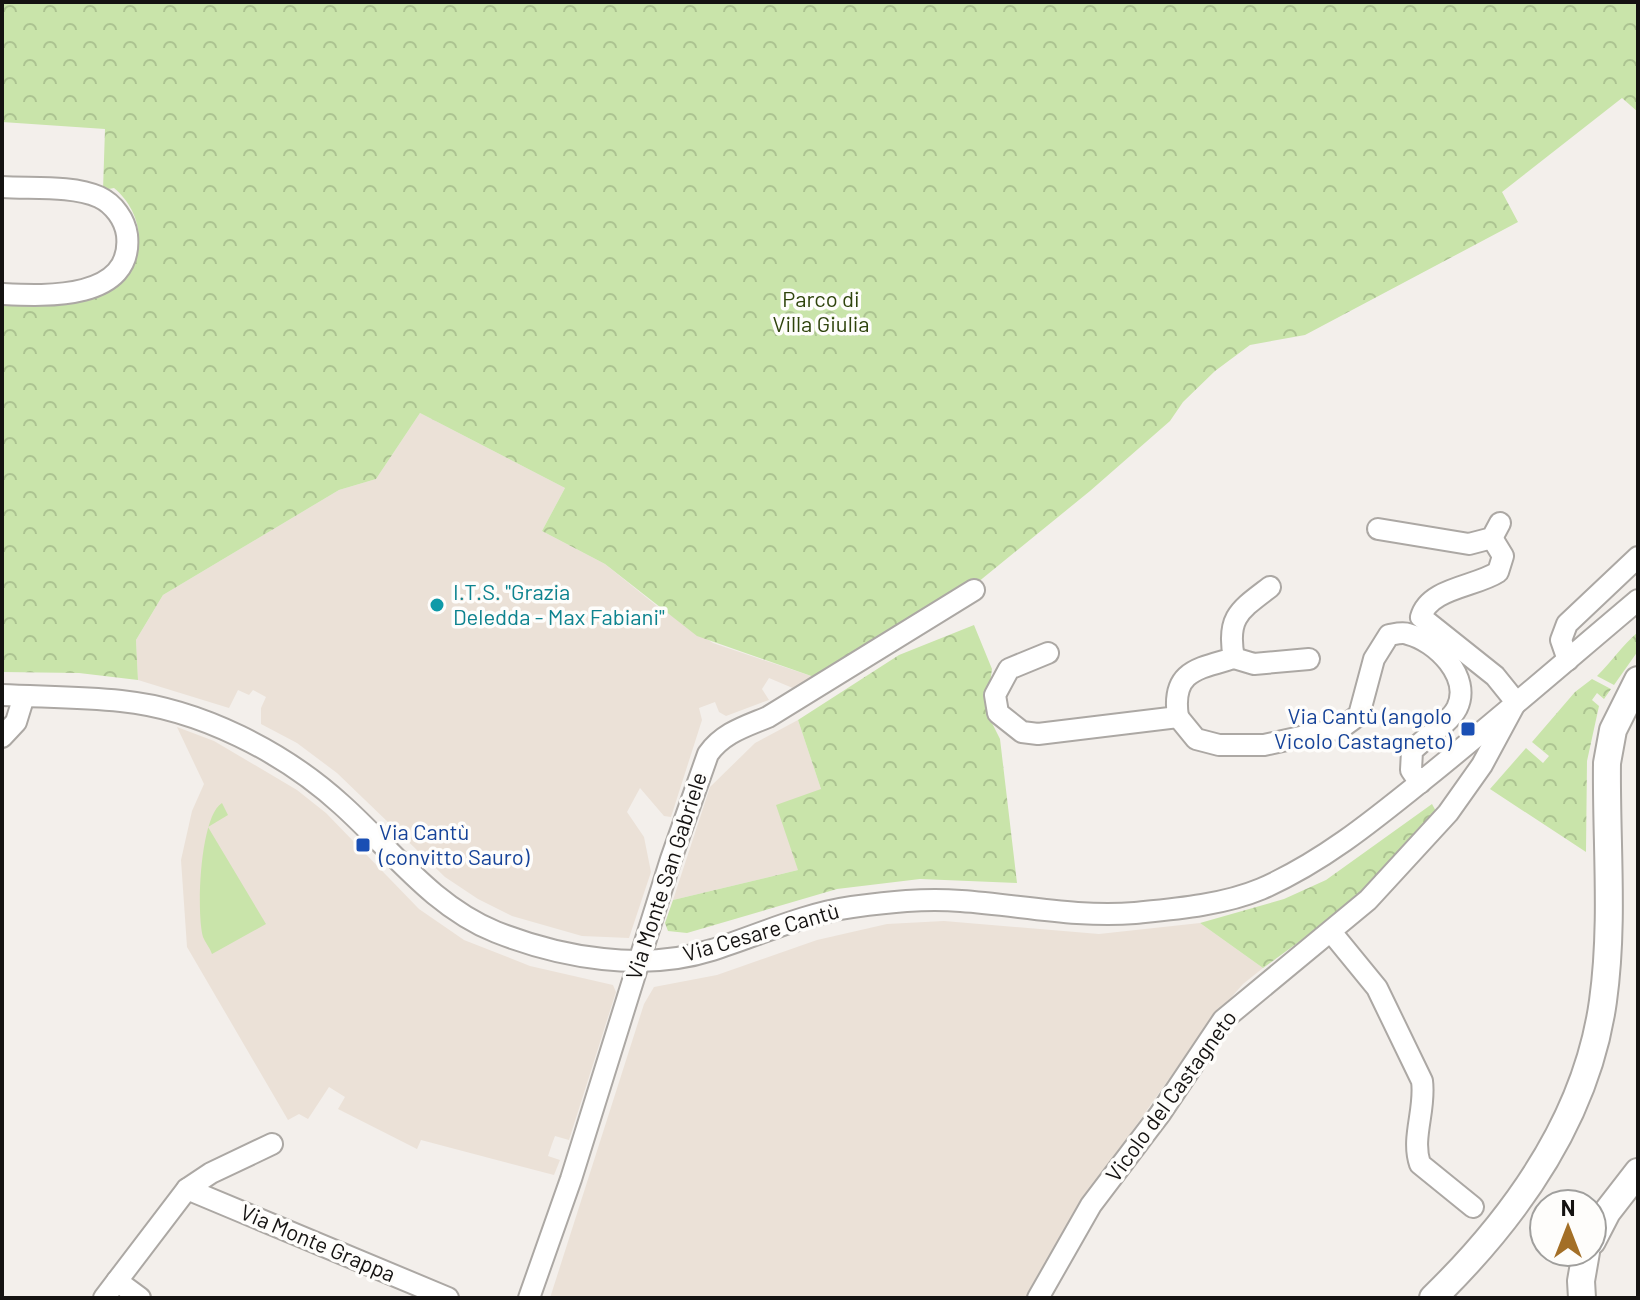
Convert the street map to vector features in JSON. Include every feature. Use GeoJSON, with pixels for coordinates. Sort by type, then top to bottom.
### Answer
{"type":"FeatureCollection","features":[{"type":"Feature","properties":{"kind":"main road"},"geometry":{"type":"LineString","coordinates":[[1433,1298],[1462,1270],[1531,1182],[1579,1094],[1603,1003],[1609,918],[1607,763],[1613,730],[1638,680]]}},
{"type":"Feature","properties":{"kind":"main road"},"geometry":{"type":"LineString","coordinates":[[1608,842],[1623,751],[1638,712]]}},
{"type":"Feature","properties":{"kind":"main road"},"geometry":{"type":"LineString","coordinates":[[1608,1211],[1638,1172]]}},
{"type":"Feature","properties":{"kind":"main road"},"geometry":{"type":"LineString","coordinates":[[1582,1298],[1583,1268]]}},
{"type":"Feature","properties":{"kind":"street"},"geometry":{"type":"LineString","coordinates":[[2,187],[99,197],[115,209],[123,222],[127,247],[124,261],[104,283],[52,295],[2,294]]}},
{"type":"Feature","properties":{"kind":"street"},"geometry":{"type":"LineString","coordinates":[[1378,529],[1469,544],[1496,530],[1503,556],[1498,572],[1483,582],[1433,597],[1424,607],[1421,617],[1495,676],[1516,702]]}},
{"type":"Feature","properties":{"kind":"street"},"geometry":{"type":"LineString","coordinates":[[1568,660],[1561,640],[1567,624],[1638,557]]}},
{"type":"Feature","properties":{"kind":"street"},"geometry":{"type":"LineString","coordinates":[[1234,658],[1231,630],[1235,618],[1270,587]]}},
{"type":"Feature","properties":{"kind":"street","name":"Via Monte San Gabriele"},"geometry":{"type":"LineString","coordinates":[[529,1298],[571,1179],[703,764],[717,741],[768,717],[974,590]]}},
{"type":"Feature","properties":{"kind":"street","name":"Via Cesare Cantù"},"geometry":{"type":"LineString","coordinates":[[2,695],[122,701],[166,710],[224,730],[307,776],[343,805],[440,900],[467,919],[559,951],[638,961],[707,952],[797,919],[909,900],[1131,913],[1192,906],[1255,891],[1307,867],[1420,783],[1638,600]]}},
{"type":"Feature","properties":{"kind":"street"},"geometry":{"type":"LineString","coordinates":[[1309,659],[1254,664],[1234,658],[1198,670],[1180,682],[1175,698],[1178,717],[1196,739],[1219,745],[1264,745],[1341,728],[1359,715],[1374,659],[1389,635],[1407,633],[1435,649],[1453,665],[1460,686],[1456,709],[1412,751],[1411,770],[1420,783]]}},
{"type":"Feature","properties":{"kind":"street"},"geometry":{"type":"LineString","coordinates":[[1048,653],[1009,669],[999,681],[995,695],[998,713],[1022,732],[1064,733],[1178,717]]}},
{"type":"Feature","properties":{"kind":"street"},"geometry":{"type":"LineString","coordinates":[[2,737],[16,722],[24,696]]}},
{"type":"Feature","properties":{"kind":"street","name":"Vicolo del Castagneto"},"geometry":{"type":"LineString","coordinates":[[1038,1298],[1091,1205],[1160,1114],[1223,1020],[1234,1007],[1332,933],[1368,900],[1448,813],[1482,765],[1516,702]]}},
{"type":"Feature","properties":{"kind":"street"},"geometry":{"type":"LineString","coordinates":[[1332,933],[1377,988],[1422,1081],[1424,1098],[1417,1141],[1420,1164],[1473,1207]]}},
{"type":"Feature","properties":{"kind":"street"},"geometry":{"type":"LineString","coordinates":[[104,1298],[187,1189],[211,1173],[272,1144]]}},
{"type":"Feature","properties":{"kind":"street","name":"Via Monte Grappa"},"geometry":{"type":"LineString","coordinates":[[187,1189],[448,1298]]}},
{"type":"Feature","properties":{"kind":"street"},"geometry":{"type":"LineString","coordinates":[[117,1281],[140,1298]]}},
{"type":"Feature","properties":{"kind":"shaded area"},"geometry":{"type":"Polygon","coordinates":[[[420,413],[565,488],[542,531],[605,564],[657,606],[713,643],[817,678],[795,689],[769,678],[762,689],[769,700],[726,716],[719,712],[715,702],[699,708],[702,720],[671,817],[664,816],[640,788],[627,812],[644,837],[651,872],[629,938],[582,936],[512,916],[478,899],[445,877],[337,773],[297,743],[261,724],[261,708],[266,697],[253,690],[249,695],[238,690],[229,708],[138,680],[136,640],[163,595],[339,490],[376,479],[420,413]]]}},
{"type":"Feature","properties":{"kind":"shaded area"},"geometry":{"type":"Polygon","coordinates":[[[798,720],[821,789],[798,870],[673,900],[710,787],[755,743],[798,720]]]}},
{"type":"Feature","properties":{"kind":"shaded area"},"geometry":{"type":"Polygon","coordinates":[[[177,727],[214,741],[297,790],[326,813],[419,909],[464,940],[530,966],[613,985],[616,992],[569,1140],[555,1136],[548,1156],[560,1160],[554,1175],[421,1140],[417,1149],[338,1109],[345,1097],[329,1087],[308,1119],[299,1114],[288,1120],[187,947],[181,860],[192,811],[204,784],[177,727]]]}},
{"type":"Feature","properties":{"kind":"shaded area"},"geometry":{"type":"Polygon","coordinates":[[[944,921],[1099,934],[1200,923],[1263,968],[1243,984],[1207,1025],[1070,1219],[1027,1298],[550,1298],[644,1004],[654,987],[717,975],[817,940],[887,924],[944,921]]]}},
{"type":"Feature","properties":{"kind":"green space","name":"Parco di Villa Giulia"},"geometry":{"type":"Polygon","coordinates":[[[2,2],[1638,2],[1638,112],[1622,98],[1502,192],[1518,222],[1305,335],[1250,345],[1215,371],[1183,402],[1170,421],[1090,491],[972,587],[817,678],[697,636],[605,564],[542,531],[565,488],[420,413],[376,479],[339,490],[163,595],[136,640],[138,680],[79,673],[2,672],[2,300],[64,301],[103,293],[119,284],[131,269],[139,239],[137,223],[125,200],[114,188],[103,190],[105,129],[2,122],[2,2]]]}},
{"type":"Feature","properties":{"kind":"green space"},"geometry":{"type":"Polygon","coordinates":[[[974,625],[992,669],[986,711],[1000,739],[1017,883],[920,879],[837,889],[687,933],[668,931],[665,923],[673,900],[798,870],[776,805],[821,789],[798,720],[899,655],[974,625]]]}},
{"type":"Feature","properties":{"kind":"green space"},"geometry":{"type":"Polygon","coordinates":[[[1638,632],[1638,651],[1614,685],[1597,676],[1627,643],[1638,632]]]}},
{"type":"Feature","properties":{"kind":"green space"},"geometry":{"type":"Polygon","coordinates":[[[1592,679],[1611,689],[1604,699],[1597,693],[1592,700],[1599,706],[1587,761],[1586,852],[1490,789],[1526,748],[1543,763],[1549,756],[1532,742],[1575,692],[1592,679]]]}},
{"type":"Feature","properties":{"kind":"green space"},"geometry":{"type":"Polygon","coordinates":[[[222,803],[228,815],[209,827],[215,811],[222,803]]]}},
{"type":"Feature","properties":{"kind":"green space"},"geometry":{"type":"Polygon","coordinates":[[[1432,804],[1437,813],[1396,860],[1348,906],[1263,968],[1200,923],[1284,899],[1326,880],[1432,804]]]}},
{"type":"Feature","properties":{"kind":"green space"},"geometry":{"type":"Polygon","coordinates":[[[208,828],[266,924],[212,954],[203,937],[200,907],[208,828]]]}},
{"type":"Feature","properties":{"kind":"place","name":"I.T.S. \"Grazia Deledda - Max Fabiani\""},"geometry":{"type":"Point","coordinates":[437,605]}},
{"type":"Feature","properties":{"kind":"place","name":"Via Cantù (angolo Vicolo Castagneto)"},"geometry":{"type":"Point","coordinates":[1468,729]}},
{"type":"Feature","properties":{"kind":"place","name":"Via Cantù (convitto Sauro)"},"geometry":{"type":"Point","coordinates":[363,845]}}]}
